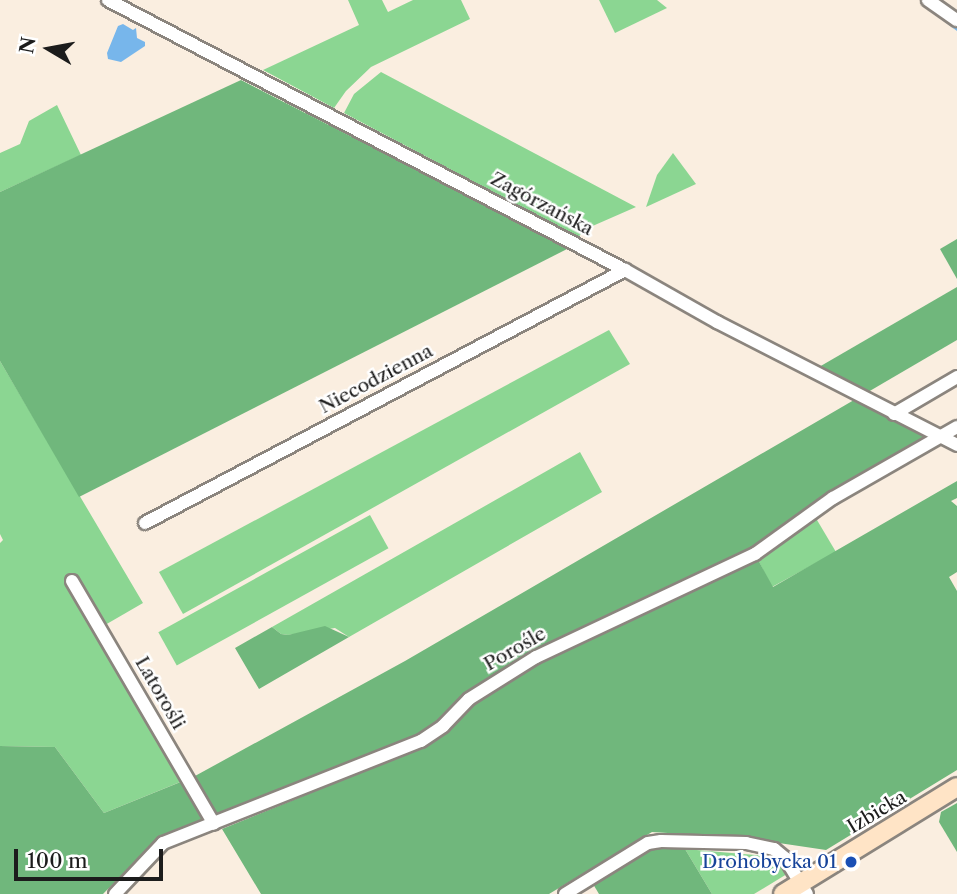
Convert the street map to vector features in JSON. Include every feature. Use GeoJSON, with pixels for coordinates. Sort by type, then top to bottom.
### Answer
{"type":"FeatureCollection","features":[{"type":"Feature","properties":{"kind":"street","name":"Zagórzańska"},"geometry":{"type":"LineString","coordinates":[[108,0],[957,446]]}},
{"type":"Feature","properties":{"kind":"street"},"geometry":{"type":"LineString","coordinates":[[928,0],[957,20]]}},
{"type":"Feature","properties":{"kind":"street","name":"Niecodzienna"},"geometry":{"type":"LineString","coordinates":[[145,523],[625,270]]}},
{"type":"Feature","properties":{"kind":"street"},"geometry":{"type":"LineString","coordinates":[[894,414],[957,377]]}},
{"type":"Feature","properties":{"kind":"street","name":"Porośle"},"geometry":{"type":"LineString","coordinates":[[115,894],[163,842],[421,741],[443,726],[469,699],[536,657],[755,554],[833,498],[957,428]]}},
{"type":"Feature","properties":{"kind":"street","name":"Latorośli"},"geometry":{"type":"LineString","coordinates":[[72,581],[214,824]]}},
{"type":"Feature","properties":{"kind":"street","name":"Izbicka"},"geometry":{"type":"LineString","coordinates":[[783,894],[804,888],[957,788]]}},
{"type":"Feature","properties":{"kind":"street"},"geometry":{"type":"LineString","coordinates":[[565,894],[649,844],[660,841],[762,846],[785,858],[804,888]]}},
{"type":"Feature","properties":{"kind":"green space"},"geometry":{"type":"Polygon","coordinates":[[[348,0],[382,0],[388,12],[413,0],[461,0],[470,19],[371,67],[346,91],[334,108],[263,70],[359,25],[348,0]]]}},
{"type":"Feature","properties":{"kind":"green space"},"geometry":{"type":"Polygon","coordinates":[[[599,0],[657,0],[667,8],[615,33],[599,0]]]}},
{"type":"Feature","properties":{"kind":"green space"},"geometry":{"type":"Polygon","coordinates":[[[381,72],[636,207],[588,228],[578,237],[344,113],[354,94],[381,72]]]}},
{"type":"Feature","properties":{"kind":"green space"},"geometry":{"type":"Polygon","coordinates":[[[241,80],[569,248],[79,497],[0,361],[0,192],[241,80]]]}},
{"type":"Feature","properties":{"kind":"green space"},"geometry":{"type":"Polygon","coordinates":[[[57,105],[81,155],[0,192],[0,153],[20,144],[29,121],[57,105]]]}},
{"type":"Feature","properties":{"kind":"green space"},"geometry":{"type":"Polygon","coordinates":[[[673,153],[696,184],[646,207],[657,175],[673,153]]]}},
{"type":"Feature","properties":{"kind":"green space"},"geometry":{"type":"Polygon","coordinates":[[[957,239],[957,279],[940,249],[957,239]]]}},
{"type":"Feature","properties":{"kind":"green space"},"geometry":{"type":"Polygon","coordinates":[[[957,287],[957,340],[868,392],[819,367],[957,287]]]}},
{"type":"Feature","properties":{"kind":"green space"},"geometry":{"type":"Polygon","coordinates":[[[609,330],[630,364],[183,614],[159,572],[609,330]]]}},
{"type":"Feature","properties":{"kind":"green space"},"geometry":{"type":"Polygon","coordinates":[[[0,361],[143,603],[105,625],[195,776],[104,813],[55,747],[0,746],[0,543],[3,540],[0,534],[0,361]]]}},
{"type":"Feature","properties":{"kind":"green space"},"geometry":{"type":"Polygon","coordinates":[[[854,400],[926,437],[756,548],[510,665],[474,687],[442,719],[411,741],[333,768],[217,817],[195,776],[405,661],[854,400]]]}},
{"type":"Feature","properties":{"kind":"green space"},"geometry":{"type":"Polygon","coordinates":[[[580,452],[602,492],[349,637],[335,628],[288,635],[281,634],[272,627],[580,452]]]}},
{"type":"Feature","properties":{"kind":"green space"},"geometry":{"type":"Polygon","coordinates":[[[957,481],[957,498],[951,501],[957,506],[957,572],[949,577],[957,591],[957,770],[826,850],[746,838],[652,832],[549,894],[261,894],[222,829],[414,751],[433,740],[481,698],[539,661],[757,558],[773,587],[957,481]]]}},
{"type":"Feature","properties":{"kind":"green space"},"geometry":{"type":"Polygon","coordinates":[[[370,515],[388,548],[177,666],[158,632],[370,515]]]}},
{"type":"Feature","properties":{"kind":"green space"},"geometry":{"type":"Polygon","coordinates":[[[814,515],[836,552],[772,587],[757,558],[814,515]]]}},
{"type":"Feature","properties":{"kind":"green space"},"geometry":{"type":"Polygon","coordinates":[[[325,626],[349,637],[259,689],[235,648],[272,627],[281,634],[288,635],[325,626]]]}},
{"type":"Feature","properties":{"kind":"green space"},"geometry":{"type":"Polygon","coordinates":[[[0,746],[55,747],[104,813],[183,781],[206,821],[157,839],[103,894],[0,894],[0,746]]]}},
{"type":"Feature","properties":{"kind":"green space"},"geometry":{"type":"Polygon","coordinates":[[[957,803],[957,852],[939,822],[941,812],[957,803]]]}},
{"type":"Feature","properties":{"kind":"green space"},"geometry":{"type":"Polygon","coordinates":[[[655,847],[685,849],[712,894],[599,894],[593,884],[655,847]]]}},
{"type":"Feature","properties":{"kind":"green space"},"geometry":{"type":"Polygon","coordinates":[[[685,849],[777,857],[787,874],[754,894],[712,894],[685,849]]]}},
{"type":"Feature","properties":{"kind":"water"},"geometry":{"type":"Polygon","coordinates":[[[123,24],[133,30],[136,28],[137,38],[145,42],[145,46],[121,62],[108,59],[107,53],[118,26],[123,24]]]}},
{"type":"Feature","properties":{"kind":"waterway"},"geometry":{"type":"LineString","coordinates":[[932,10],[957,29]]}},
{"type":"Feature","properties":{"kind":"place","name":"Drohobycka 01"},"geometry":{"type":"Point","coordinates":[851,862]}}]}
